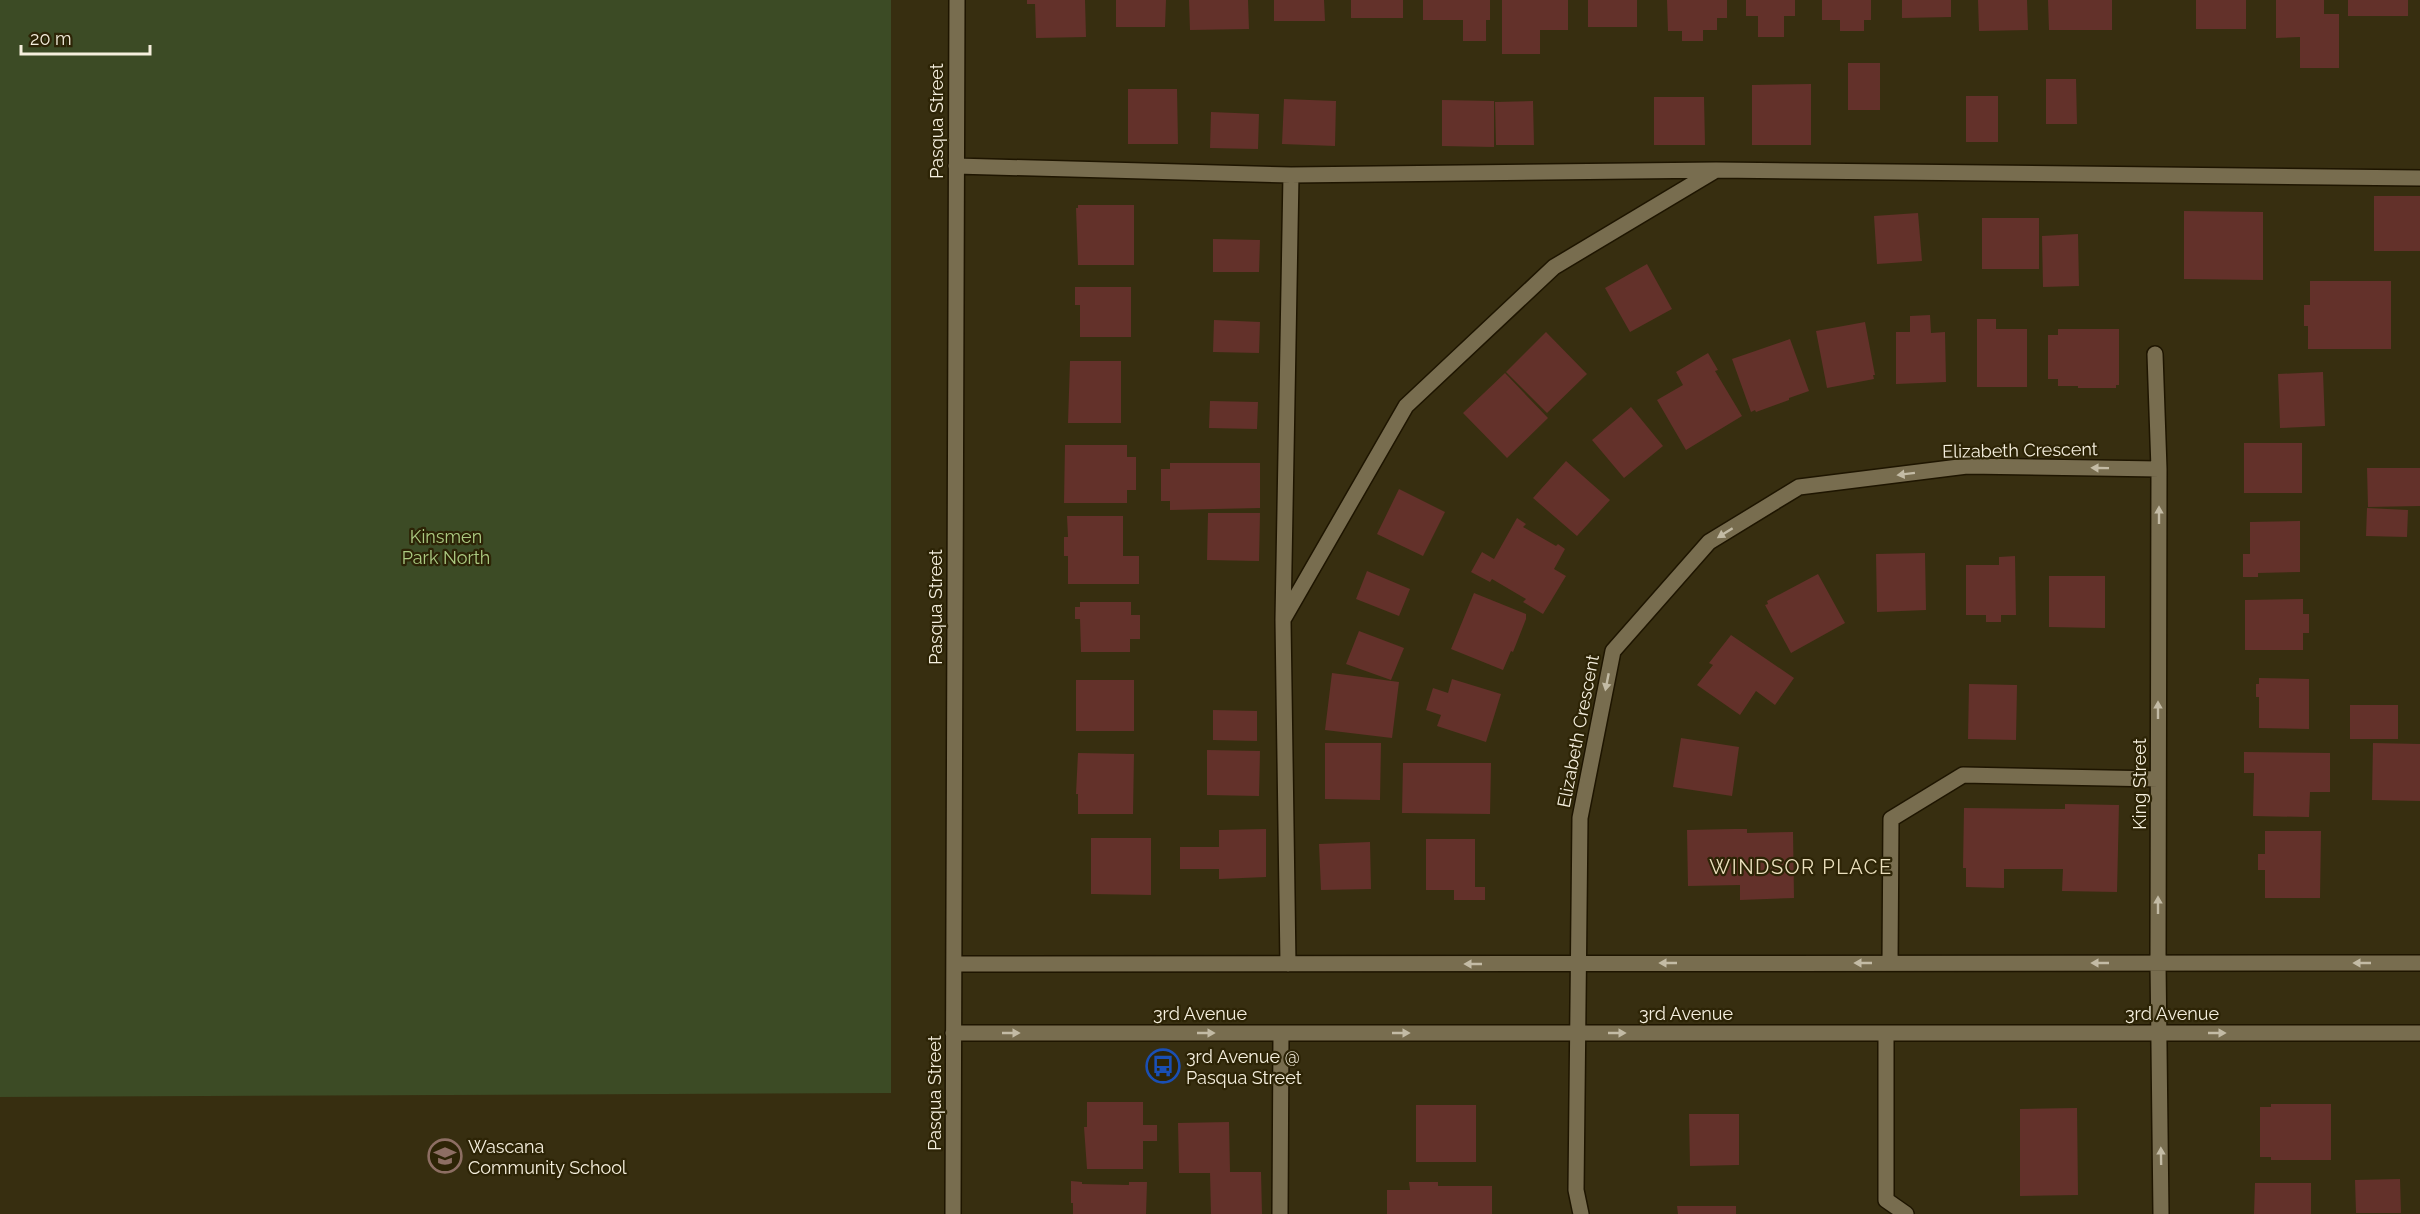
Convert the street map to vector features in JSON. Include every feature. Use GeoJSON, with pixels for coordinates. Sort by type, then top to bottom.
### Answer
{"type":"FeatureCollection","features":[{"type":"Feature","properties":{"kind":"street","name":"Pasqua Street"},"geometry":{"type":"LineString","coordinates":[[953,1214],[957,0]]}},
{"type":"Feature","properties":{"kind":"street"},"geometry":{"type":"LineString","coordinates":[[956,166],[1291,175],[1716,170],[2420,178]]}},
{"type":"Feature","properties":{"kind":"street"},"geometry":{"type":"LineString","coordinates":[[1283,620],[1406,406],[1554,267],[1716,170]]}},
{"type":"Feature","properties":{"kind":"street"},"geometry":{"type":"LineString","coordinates":[[1288,964],[1283,620],[1291,175]]}},
{"type":"Feature","properties":{"kind":"street","name":"King Street"},"geometry":{"type":"LineString","coordinates":[[2155,354],[2159,469],[2158,963],[2162,1214]]}},
{"type":"Feature","properties":{"kind":"street","name":"Elizabeth Crescent"},"geometry":{"type":"LineString","coordinates":[[1581,1214],[1576,1190],[1580,818],[1613,651],[1709,542],[1799,487],[1967,466],[2159,469]]}},
{"type":"Feature","properties":{"kind":"street"},"geometry":{"type":"LineString","coordinates":[[1890,963],[1891,819],[1963,775],[2158,779]]}},
{"type":"Feature","properties":{"kind":"street"},"geometry":{"type":"LineString","coordinates":[[954,964],[2420,963]]}},
{"type":"Feature","properties":{"kind":"street","name":"3rd Avenue"},"geometry":{"type":"LineString","coordinates":[[953,1033],[2420,1033]]}},
{"type":"Feature","properties":{"kind":"street"},"geometry":{"type":"LineString","coordinates":[[1280,1214],[1281,1033]]}},
{"type":"Feature","properties":{"kind":"street"},"geometry":{"type":"LineString","coordinates":[[1886,1033],[1886,1200],[1906,1214]]}},
{"type":"Feature","properties":{"kind":"green space","name":"Kinsmen Park North"},"geometry":{"type":"Polygon","coordinates":[[[0,0],[891,0],[891,1093],[0,1097],[0,0]]]}},
{"type":"Feature","properties":{"kind":"building"},"geometry":{"type":"Polygon","coordinates":[[[1027,0],[1085,0],[1086,37],[1036,38],[1035,4],[1027,4],[1027,0]]]}},
{"type":"Feature","properties":{"kind":"building"},"geometry":{"type":"Polygon","coordinates":[[[1116,0],[1166,0],[1165,27],[1116,27],[1116,0]]]}},
{"type":"Feature","properties":{"kind":"building"},"geometry":{"type":"Polygon","coordinates":[[[1189,0],[1248,0],[1249,29],[1190,30],[1189,0]]]}},
{"type":"Feature","properties":{"kind":"building"},"geometry":{"type":"Polygon","coordinates":[[[1274,0],[1324,0],[1325,21],[1274,21],[1274,0]]]}},
{"type":"Feature","properties":{"kind":"building"},"geometry":{"type":"Polygon","coordinates":[[[1351,0],[1403,0],[1403,18],[1351,18],[1351,0]]]}},
{"type":"Feature","properties":{"kind":"building"},"geometry":{"type":"Polygon","coordinates":[[[1423,0],[1490,0],[1490,20],[1486,20],[1486,41],[1463,41],[1463,20],[1423,20],[1423,0]]]}},
{"type":"Feature","properties":{"kind":"building"},"geometry":{"type":"Polygon","coordinates":[[[1502,0],[1568,0],[1568,30],[1540,30],[1540,54],[1502,54],[1502,0]]]}},
{"type":"Feature","properties":{"kind":"building"},"geometry":{"type":"Polygon","coordinates":[[[1588,0],[1637,0],[1637,27],[1588,27],[1588,0]]]}},
{"type":"Feature","properties":{"kind":"building"},"geometry":{"type":"Polygon","coordinates":[[[1667,0],[1727,0],[1727,18],[1717,18],[1717,30],[1703,30],[1703,41],[1682,41],[1682,31],[1668,31],[1667,0]]]}},
{"type":"Feature","properties":{"kind":"building"},"geometry":{"type":"Polygon","coordinates":[[[1746,0],[1795,0],[1795,16],[1784,16],[1784,37],[1758,37],[1758,16],[1746,16],[1746,0]]]}},
{"type":"Feature","properties":{"kind":"building"},"geometry":{"type":"Polygon","coordinates":[[[1822,0],[1871,0],[1871,20],[1864,20],[1864,31],[1840,31],[1840,20],[1822,20],[1822,0]]]}},
{"type":"Feature","properties":{"kind":"building"},"geometry":{"type":"Polygon","coordinates":[[[1902,0],[1951,0],[1951,17],[1902,18],[1902,0]]]}},
{"type":"Feature","properties":{"kind":"building"},"geometry":{"type":"Polygon","coordinates":[[[1978,0],[2027,0],[2028,30],[1979,31],[1978,0]]]}},
{"type":"Feature","properties":{"kind":"building"},"geometry":{"type":"Polygon","coordinates":[[[2048,0],[2112,0],[2112,30],[2049,30],[2048,0]]]}},
{"type":"Feature","properties":{"kind":"building"},"geometry":{"type":"Polygon","coordinates":[[[2196,0],[2246,0],[2246,29],[2196,29],[2196,0]]]}},
{"type":"Feature","properties":{"kind":"building"},"geometry":{"type":"Polygon","coordinates":[[[2276,0],[2324,0],[2324,14],[2339,14],[2339,68],[2300,68],[2300,37],[2276,38],[2276,0]]]}},
{"type":"Feature","properties":{"kind":"building"},"geometry":{"type":"Polygon","coordinates":[[[2348,0],[2408,0],[2408,16],[2348,16],[2348,0]]]}},
{"type":"Feature","properties":{"kind":"building"},"geometry":{"type":"Polygon","coordinates":[[[1848,63],[1880,63],[1880,110],[1848,110],[1848,63]]]}},
{"type":"Feature","properties":{"kind":"building"},"geometry":{"type":"Polygon","coordinates":[[[2046,79],[2076,79],[2077,124],[2046,124],[2046,79]]]}},
{"type":"Feature","properties":{"kind":"building"},"geometry":{"type":"Polygon","coordinates":[[[1811,84],[1811,145],[1752,145],[1752,85],[1811,84]]]}},
{"type":"Feature","properties":{"kind":"building"},"geometry":{"type":"Polygon","coordinates":[[[1128,89],[1177,89],[1178,144],[1128,144],[1128,89]]]}},
{"type":"Feature","properties":{"kind":"building"},"geometry":{"type":"Polygon","coordinates":[[[1966,96],[1998,96],[1998,142],[1966,142],[1966,96]]]}},
{"type":"Feature","properties":{"kind":"building"},"geometry":{"type":"Polygon","coordinates":[[[1654,97],[1704,97],[1705,145],[1654,145],[1654,97]]]}},
{"type":"Feature","properties":{"kind":"building"},"geometry":{"type":"Polygon","coordinates":[[[1284,99],[1336,101],[1335,146],[1282,144],[1284,99]]]}},
{"type":"Feature","properties":{"kind":"building"},"geometry":{"type":"Polygon","coordinates":[[[1442,100],[1494,101],[1494,147],[1442,146],[1442,100]]]}},
{"type":"Feature","properties":{"kind":"building"},"geometry":{"type":"Polygon","coordinates":[[[1533,101],[1534,145],[1496,145],[1495,102],[1533,101]]]}},
{"type":"Feature","properties":{"kind":"building"},"geometry":{"type":"Polygon","coordinates":[[[1211,112],[1259,114],[1258,149],[1210,148],[1211,112]]]}},
{"type":"Feature","properties":{"kind":"building"},"geometry":{"type":"Polygon","coordinates":[[[2374,196],[2420,196],[2420,251],[2374,251],[2374,196]]]}},
{"type":"Feature","properties":{"kind":"building"},"geometry":{"type":"Polygon","coordinates":[[[1078,205],[1134,205],[1134,265],[1078,265],[1076,208],[1078,205]]]}},
{"type":"Feature","properties":{"kind":"building"},"geometry":{"type":"Polygon","coordinates":[[[2184,211],[2263,212],[2263,280],[2184,279],[2184,211]]]}},
{"type":"Feature","properties":{"kind":"building"},"geometry":{"type":"Polygon","coordinates":[[[1918,213],[1922,261],[1877,264],[1874,216],[1918,213]]]}},
{"type":"Feature","properties":{"kind":"building"},"geometry":{"type":"Polygon","coordinates":[[[1982,218],[2039,218],[2039,269],[1982,269],[1982,218]]]}},
{"type":"Feature","properties":{"kind":"building"},"geometry":{"type":"Polygon","coordinates":[[[2078,234],[2079,286],[2043,287],[2042,236],[2078,234]]]}},
{"type":"Feature","properties":{"kind":"building"},"geometry":{"type":"Polygon","coordinates":[[[1213,239],[1260,240],[1259,272],[1213,272],[1213,239]]]}},
{"type":"Feature","properties":{"kind":"building"},"geometry":{"type":"Polygon","coordinates":[[[1647,264],[1672,309],[1630,332],[1605,288],[1647,264]]]}},
{"type":"Feature","properties":{"kind":"building"},"geometry":{"type":"Polygon","coordinates":[[[2310,281],[2391,281],[2391,349],[2308,349],[2308,326],[2304,326],[2304,305],[2310,305],[2310,281]]]}},
{"type":"Feature","properties":{"kind":"building"},"geometry":{"type":"Polygon","coordinates":[[[1075,287],[1131,287],[1131,337],[1080,337],[1080,305],[1075,305],[1075,287]]]}},
{"type":"Feature","properties":{"kind":"building"},"geometry":{"type":"Polygon","coordinates":[[[1930,315],[1931,333],[1945,332],[1946,382],[1896,384],[1896,332],[1910,332],[1910,316],[1930,315]]]}},
{"type":"Feature","properties":{"kind":"building"},"geometry":{"type":"Polygon","coordinates":[[[1977,319],[1996,319],[1996,329],[2027,329],[2027,387],[1977,387],[1977,319]]]}},
{"type":"Feature","properties":{"kind":"building"},"geometry":{"type":"Polygon","coordinates":[[[1214,320],[1260,322],[1259,353],[1213,352],[1214,320]]]}},
{"type":"Feature","properties":{"kind":"building"},"geometry":{"type":"Polygon","coordinates":[[[1865,322],[1874,379],[1827,388],[1816,331],[1865,322]]]}},
{"type":"Feature","properties":{"kind":"building"},"geometry":{"type":"Polygon","coordinates":[[[2058,329],[2119,329],[2119,385],[2116,385],[2116,388],[2078,388],[2078,386],[2058,386],[2058,379],[2048,379],[2048,335],[2058,335],[2058,329]]]}},
{"type":"Feature","properties":{"kind":"building"},"geometry":{"type":"Polygon","coordinates":[[[1546,332],[1587,374],[1547,413],[1506,372],[1546,332]]]}},
{"type":"Feature","properties":{"kind":"building"},"geometry":{"type":"Polygon","coordinates":[[[1790,339],[1809,391],[1751,412],[1732,359],[1790,339]]]}},
{"type":"Feature","properties":{"kind":"building"},"geometry":{"type":"Polygon","coordinates":[[[1708,353],[1718,370],[1715,371],[1742,416],[1686,450],[1657,400],[1683,385],[1676,372],[1708,353]]]}},
{"type":"Feature","properties":{"kind":"building"},"geometry":{"type":"Polygon","coordinates":[[[1070,361],[1121,361],[1121,423],[1068,423],[1070,361]]]}},
{"type":"Feature","properties":{"kind":"building"},"geometry":{"type":"Polygon","coordinates":[[[2323,372],[2325,426],[2280,428],[2278,374],[2323,372]]]}},
{"type":"Feature","properties":{"kind":"building"},"geometry":{"type":"Polygon","coordinates":[[[1505,373],[1548,418],[1507,458],[1463,413],[1505,373]]]}},
{"type":"Feature","properties":{"kind":"building"},"geometry":{"type":"Polygon","coordinates":[[[1210,401],[1258,402],[1257,429],[1209,428],[1210,401]]]}},
{"type":"Feature","properties":{"kind":"building"},"geometry":{"type":"Polygon","coordinates":[[[1631,407],[1663,446],[1624,478],[1592,440],[1631,407]]]}},
{"type":"Feature","properties":{"kind":"building"},"geometry":{"type":"Polygon","coordinates":[[[2244,443],[2302,443],[2302,493],[2244,493],[2244,443]]]}},
{"type":"Feature","properties":{"kind":"building"},"geometry":{"type":"Polygon","coordinates":[[[1065,445],[1127,445],[1127,457],[1136,457],[1136,490],[1127,490],[1127,503],[1064,503],[1065,445]]]}},
{"type":"Feature","properties":{"kind":"building"},"geometry":{"type":"Polygon","coordinates":[[[1566,461],[1610,500],[1577,536],[1533,498],[1566,461]]]}},
{"type":"Feature","properties":{"kind":"building"},"geometry":{"type":"Polygon","coordinates":[[[1170,463],[1260,463],[1260,508],[1170,510],[1170,501],[1161,501],[1161,469],[1170,469],[1170,463]]]}},
{"type":"Feature","properties":{"kind":"building"},"geometry":{"type":"Polygon","coordinates":[[[2367,468],[2420,468],[2420,506],[2368,507],[2367,468]]]}},
{"type":"Feature","properties":{"kind":"building"},"geometry":{"type":"Polygon","coordinates":[[[1399,489],[1445,512],[1423,556],[1377,534],[1399,489]]]}},
{"type":"Feature","properties":{"kind":"building"},"geometry":{"type":"Polygon","coordinates":[[[2367,508],[2408,510],[2407,537],[2366,536],[2367,508]]]}},
{"type":"Feature","properties":{"kind":"building"},"geometry":{"type":"Polygon","coordinates":[[[1208,513],[1260,513],[1259,561],[1207,560],[1208,513]]]}},
{"type":"Feature","properties":{"kind":"building"},"geometry":{"type":"Polygon","coordinates":[[[1067,516],[1123,516],[1123,556],[1139,556],[1139,584],[1068,584],[1068,556],[1064,556],[1064,537],[1068,537],[1067,516]]]}},
{"type":"Feature","properties":{"kind":"building"},"geometry":{"type":"Polygon","coordinates":[[[1517,518],[1526,524],[1523,527],[1565,549],[1554,569],[1566,576],[1543,614],[1523,602],[1526,599],[1492,579],[1490,582],[1471,572],[1482,552],[1494,559],[1517,518]]]}},
{"type":"Feature","properties":{"kind":"building"},"geometry":{"type":"Polygon","coordinates":[[[2300,521],[2300,572],[2258,573],[2258,577],[2243,577],[2243,554],[2250,554],[2250,522],[2300,521]]]}},
{"type":"Feature","properties":{"kind":"building"},"geometry":{"type":"Polygon","coordinates":[[[1925,553],[1926,610],[1877,612],[1876,554],[1925,553]]]}},
{"type":"Feature","properties":{"kind":"building"},"geometry":{"type":"Polygon","coordinates":[[[2015,556],[2016,615],[2001,615],[2001,622],[1986,622],[1986,615],[1966,615],[1966,565],[1999,565],[1999,557],[2015,556]]]}},
{"type":"Feature","properties":{"kind":"building"},"geometry":{"type":"Polygon","coordinates":[[[1367,571],[1410,589],[1399,616],[1356,599],[1367,571]]]}},
{"type":"Feature","properties":{"kind":"building"},"geometry":{"type":"Polygon","coordinates":[[[1818,574],[1845,623],[1791,653],[1765,605],[1768,604],[1767,601],[1818,574]]]}},
{"type":"Feature","properties":{"kind":"building"},"geometry":{"type":"Polygon","coordinates":[[[2049,576],[2105,576],[2105,628],[2049,627],[2049,576]]]}},
{"type":"Feature","properties":{"kind":"building"},"geometry":{"type":"Polygon","coordinates":[[[1474,593],[1526,614],[1513,652],[1511,651],[1503,670],[1451,649],[1474,593]]]}},
{"type":"Feature","properties":{"kind":"building"},"geometry":{"type":"Polygon","coordinates":[[[2303,599],[2303,614],[2309,614],[2309,633],[2303,633],[2303,650],[2245,650],[2245,600],[2303,599]]]}},
{"type":"Feature","properties":{"kind":"building"},"geometry":{"type":"Polygon","coordinates":[[[1080,602],[1131,602],[1131,615],[1140,615],[1140,639],[1130,639],[1130,652],[1081,652],[1080,619],[1075,619],[1075,607],[1080,607],[1080,602]]]}},
{"type":"Feature","properties":{"kind":"building"},"geometry":{"type":"Polygon","coordinates":[[[1359,631],[1404,648],[1391,680],[1346,664],[1359,631]]]}},
{"type":"Feature","properties":{"kind":"building"},"geometry":{"type":"Polygon","coordinates":[[[1731,635],[1794,678],[1775,705],[1756,691],[1740,715],[1697,685],[1713,665],[1709,663],[1731,635]]]}},
{"type":"Feature","properties":{"kind":"building"},"geometry":{"type":"Polygon","coordinates":[[[1332,673],[1399,682],[1392,738],[1325,730],[1332,673]]]}},
{"type":"Feature","properties":{"kind":"building"},"geometry":{"type":"Polygon","coordinates":[[[2259,678],[2309,679],[2309,729],[2259,728],[2259,697],[2256,697],[2256,684],[2259,684],[2259,678]]]}},
{"type":"Feature","properties":{"kind":"building"},"geometry":{"type":"Polygon","coordinates":[[[1452,679],[1501,694],[1486,742],[1437,726],[1441,715],[1426,710],[1433,688],[1448,693],[1452,679]]]}},
{"type":"Feature","properties":{"kind":"building"},"geometry":{"type":"Polygon","coordinates":[[[1076,680],[1134,680],[1134,731],[1076,731],[1076,680]]]}},
{"type":"Feature","properties":{"kind":"building"},"geometry":{"type":"Polygon","coordinates":[[[1969,684],[2017,685],[2016,740],[1968,739],[1969,684]]]}},
{"type":"Feature","properties":{"kind":"building"},"geometry":{"type":"Polygon","coordinates":[[[2350,705],[2398,705],[2398,739],[2350,739],[2350,705]]]}},
{"type":"Feature","properties":{"kind":"building"},"geometry":{"type":"Polygon","coordinates":[[[1213,710],[1257,711],[1257,741],[1213,740],[1213,710]]]}},
{"type":"Feature","properties":{"kind":"building"},"geometry":{"type":"Polygon","coordinates":[[[1681,738],[1739,747],[1732,796],[1673,787],[1681,738]]]}},
{"type":"Feature","properties":{"kind":"building"},"geometry":{"type":"Polygon","coordinates":[[[1325,743],[1381,743],[1380,800],[1325,799],[1325,743]]]}},
{"type":"Feature","properties":{"kind":"building"},"geometry":{"type":"Polygon","coordinates":[[[2373,743],[2420,744],[2420,801],[2372,800],[2373,743]]]}},
{"type":"Feature","properties":{"kind":"building"},"geometry":{"type":"Polygon","coordinates":[[[1207,750],[1260,751],[1259,796],[1207,795],[1207,750]]]}},
{"type":"Feature","properties":{"kind":"building"},"geometry":{"type":"Polygon","coordinates":[[[2244,752],[2330,753],[2330,792],[2310,792],[2309,817],[2253,816],[2254,773],[2244,773],[2244,752]]]}},
{"type":"Feature","properties":{"kind":"building"},"geometry":{"type":"Polygon","coordinates":[[[1078,753],[1134,754],[1133,814],[1078,814],[1078,794],[1076,794],[1078,753]]]}},
{"type":"Feature","properties":{"kind":"building"},"geometry":{"type":"Polygon","coordinates":[[[1403,763],[1491,763],[1490,814],[1402,813],[1403,763]]]}},
{"type":"Feature","properties":{"kind":"building"},"geometry":{"type":"Polygon","coordinates":[[[2065,804],[2119,805],[2117,892],[2062,891],[2063,869],[2004,869],[2004,888],[1966,887],[1966,868],[1963,868],[1964,808],[2065,809],[2065,804]]]}},
{"type":"Feature","properties":{"kind":"building"},"geometry":{"type":"Polygon","coordinates":[[[1266,829],[1266,877],[1219,879],[1219,869],[1180,869],[1180,847],[1219,847],[1219,830],[1266,829]]]}},
{"type":"Feature","properties":{"kind":"building"},"geometry":{"type":"Polygon","coordinates":[[[1747,829],[1747,833],[1793,832],[1794,898],[1740,900],[1740,885],[1688,886],[1687,830],[1747,829]]]}},
{"type":"Feature","properties":{"kind":"building"},"geometry":{"type":"Polygon","coordinates":[[[2265,831],[2321,831],[2320,898],[2265,898],[2265,870],[2258,870],[2258,854],[2265,854],[2265,831]]]}},
{"type":"Feature","properties":{"kind":"building"},"geometry":{"type":"Polygon","coordinates":[[[1091,838],[1151,838],[1151,895],[1091,894],[1091,838]]]}},
{"type":"Feature","properties":{"kind":"building"},"geometry":{"type":"Polygon","coordinates":[[[1426,839],[1475,839],[1475,887],[1485,887],[1485,900],[1454,900],[1454,890],[1426,890],[1426,839]]]}},
{"type":"Feature","properties":{"kind":"building"},"geometry":{"type":"Polygon","coordinates":[[[1370,842],[1371,889],[1321,890],[1319,844],[1370,842]]]}},
{"type":"Feature","properties":{"kind":"building"},"geometry":{"type":"Polygon","coordinates":[[[1087,1102],[1143,1102],[1143,1125],[1157,1125],[1157,1141],[1143,1141],[1143,1169],[1087,1169],[1084,1127],[1087,1127],[1087,1102]]]}},
{"type":"Feature","properties":{"kind":"building"},"geometry":{"type":"Polygon","coordinates":[[[2271,1104],[2331,1104],[2331,1160],[2271,1160],[2271,1157],[2260,1157],[2260,1107],[2271,1107],[2271,1104]]]}},
{"type":"Feature","properties":{"kind":"building"},"geometry":{"type":"Polygon","coordinates":[[[1416,1105],[1476,1105],[1476,1162],[1416,1162],[1416,1105]]]}},
{"type":"Feature","properties":{"kind":"building"},"geometry":{"type":"Polygon","coordinates":[[[2077,1108],[2078,1195],[2020,1196],[2020,1109],[2077,1108]]]}},
{"type":"Feature","properties":{"kind":"building"},"geometry":{"type":"Polygon","coordinates":[[[1689,1114],[1739,1114],[1739,1165],[1690,1166],[1689,1114]]]}},
{"type":"Feature","properties":{"kind":"building"},"geometry":{"type":"Polygon","coordinates":[[[1229,1122],[1230,1172],[1261,1172],[1262,1214],[1211,1214],[1210,1173],[1179,1173],[1178,1123],[1229,1122]]]}},
{"type":"Feature","properties":{"kind":"building"},"geometry":{"type":"Polygon","coordinates":[[[2400,1179],[2401,1213],[2356,1213],[2355,1180],[2400,1179]]]}},
{"type":"Feature","properties":{"kind":"building"},"geometry":{"type":"Polygon","coordinates":[[[1071,1181],[1082,1182],[1082,1184],[1129,1185],[1129,1182],[1147,1182],[1146,1214],[1073,1214],[1071,1181]]]}},
{"type":"Feature","properties":{"kind":"building"},"geometry":{"type":"Polygon","coordinates":[[[1409,1182],[1438,1182],[1438,1186],[1492,1186],[1492,1214],[1387,1214],[1387,1190],[1410,1190],[1409,1182]]]}},
{"type":"Feature","properties":{"kind":"building"},"geometry":{"type":"Polygon","coordinates":[[[2255,1183],[2311,1183],[2311,1214],[2254,1214],[2255,1183]]]}},
{"type":"Feature","properties":{"kind":"building"},"geometry":{"type":"Polygon","coordinates":[[[1677,1206],[1736,1206],[1736,1214],[1678,1214],[1677,1206]]]}},
{"type":"Feature","properties":{"kind":"place","name":"3rd Avenue @ Pasqua Street"},"geometry":{"type":"Point","coordinates":[1163,1066]}},
{"type":"Feature","properties":{"kind":"place","name":"Wascana Community School"},"geometry":{"type":"Point","coordinates":[445,1156]}},
{"type":"Feature","properties":{"kind":"district","name":"WINDSOR PLACE"},"geometry":{"type":"Point","coordinates":[1801,867]}}]}
